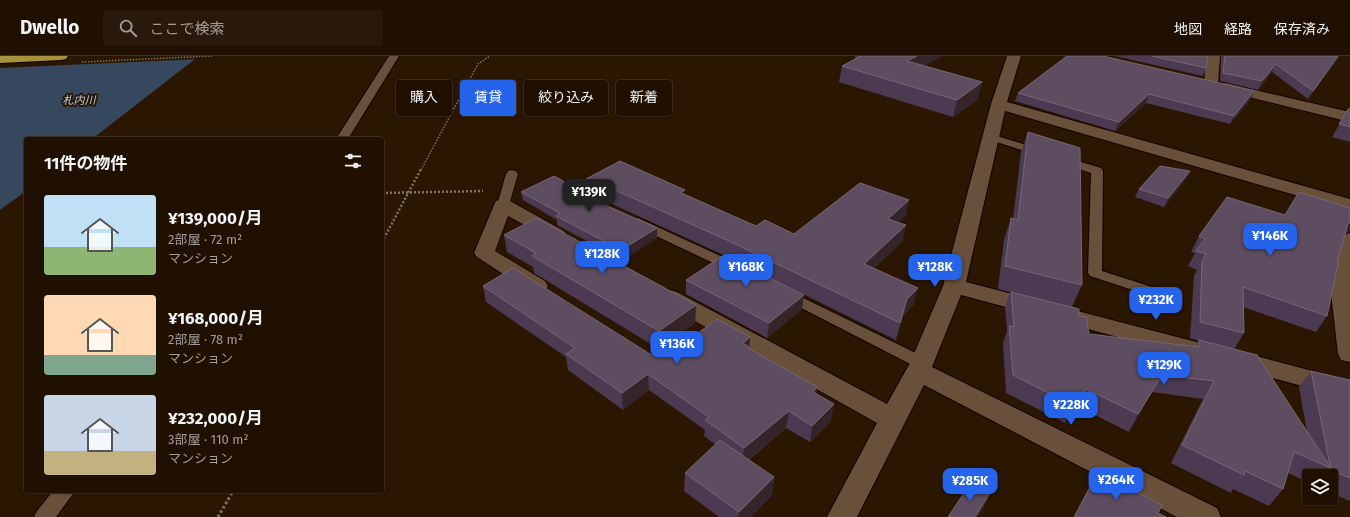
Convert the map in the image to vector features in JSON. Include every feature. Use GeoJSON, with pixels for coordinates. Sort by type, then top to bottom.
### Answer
{"type":"FeatureCollection","features":[{"type":"Feature","properties":{"kind":"highway"},"geometry":{"type":"LineString","coordinates":[[0,59],[61,56]]}},
{"type":"Feature","properties":{"kind":"street"},"geometry":{"type":"LineString","coordinates":[[842,517],[920,367],[954,286],[991,137],[1014,56]]}},
{"type":"Feature","properties":{"kind":"street"},"geometry":{"type":"LineString","coordinates":[[1211,84],[1213,56]]}},
{"type":"Feature","properties":{"kind":"street"},"geometry":{"type":"LineString","coordinates":[[1196,80],[1350,117]]}},
{"type":"Feature","properties":{"kind":"street"},"geometry":{"type":"LineString","coordinates":[[1000,104],[1350,205]]}},
{"type":"Feature","properties":{"kind":"street"},"geometry":{"type":"LineString","coordinates":[[552,295],[484,253],[505,198],[578,246]]}},
{"type":"Feature","properties":{"kind":"street"},"geometry":{"type":"LineString","coordinates":[[1350,239],[1340,275],[1350,354]]}},
{"type":"Feature","properties":{"kind":"street"},"geometry":{"type":"LineString","coordinates":[[954,286],[1350,390]]}},
{"type":"Feature","properties":{"kind":"street"},"geometry":{"type":"LineString","coordinates":[[653,288],[893,420]]}},
{"type":"Feature","properties":{"kind":"street"},"geometry":{"type":"LineString","coordinates":[[696,335],[715,322]]}},
{"type":"Feature","properties":{"kind":"street"},"geometry":{"type":"LineString","coordinates":[[920,367],[1206,517]]}},
{"type":"Feature","properties":{"kind":"lane"},"geometry":{"type":"LineString","coordinates":[[343,137],[394,56]]}},
{"type":"Feature","properties":{"kind":"lane"},"geometry":{"type":"LineString","coordinates":[[991,137],[1097,171],[1095,273],[1147,290]]}},
{"type":"Feature","properties":{"kind":"lane"},"geometry":{"type":"LineString","coordinates":[[505,198],[512,174]]}},
{"type":"Feature","properties":{"kind":"lane"},"geometry":{"type":"LineString","coordinates":[[624,215],[750,275]]}},
{"type":"Feature","properties":{"kind":"lane"},"geometry":{"type":"LineString","coordinates":[[770,286],[920,367]]}},
{"type":"Feature","properties":{"kind":"lane"},"geometry":{"type":"LineString","coordinates":[[44,517],[62,493]]}},
{"type":"Feature","properties":{"kind":"path"},"geometry":{"type":"LineString","coordinates":[[78,63],[212,56]]}},
{"type":"Feature","properties":{"kind":"path"},"geometry":{"type":"LineString","coordinates":[[384,238],[478,64],[490,56]]}},
{"type":"Feature","properties":{"kind":"path"},"geometry":{"type":"LineString","coordinates":[[384,192],[409,192],[505,198]]}},
{"type":"Feature","properties":{"kind":"path"},"geometry":{"type":"LineString","coordinates":[[218,517],[232,493]]}},
{"type":"Feature","properties":{"kind":"water","name":"札内川"},"geometry":{"type":"Polygon","coordinates":[[[0,56],[199,56],[95,137],[24,137],[24,192],[0,210],[0,56]]]}},
{"type":"Feature","properties":{"kind":"pier","name":"札内川"},"geometry":{"type":"Polygon","coordinates":[[[0,56],[201,56],[199,59],[0,68],[0,56]]]}},
{"type":"Feature","properties":{"kind":"building"},"geometry":{"type":"Polygon","coordinates":[[[858,56],[917,56],[907,61],[982,82],[957,100],[842,66],[859,57],[858,56]]]}},
{"type":"Feature","properties":{"kind":"building"},"geometry":{"type":"Polygon","coordinates":[[[1067,56],[1103,56],[1254,91],[1234,116],[1149,94],[1119,122],[1018,93],[1067,56]]]}},
{"type":"Feature","properties":{"kind":"building"},"geometry":{"type":"Polygon","coordinates":[[[1152,56],[1208,56],[1206,68],[1152,56]]]}},
{"type":"Feature","properties":{"kind":"building"},"geometry":{"type":"Polygon","coordinates":[[[1225,56],[1338,56],[1313,91],[1276,64],[1262,81],[1223,73],[1225,56]]]}},
{"type":"Feature","properties":{"kind":"building"},"geometry":{"type":"Polygon","coordinates":[[[1348,109],[1350,110],[1350,127],[1339,124],[1348,109]]]}},
{"type":"Feature","properties":{"kind":"building"},"geometry":{"type":"Polygon","coordinates":[[[1028,132],[1080,148],[1082,285],[1005,266],[1011,218],[1018,220],[1028,132]]]}},
{"type":"Feature","properties":{"kind":"building"},"geometry":{"type":"Polygon","coordinates":[[[620,161],[685,190],[681,193],[756,226],[765,220],[794,234],[860,183],[909,200],[888,219],[906,225],[864,264],[918,288],[907,299],[900,323],[729,241],[588,178],[586,179],[620,161]]]}},
{"type":"Feature","properties":{"kind":"building"},"geometry":{"type":"Polygon","coordinates":[[[1160,166],[1190,171],[1168,198],[1139,189],[1160,166]]]}},
{"type":"Feature","properties":{"kind":"building"},"geometry":{"type":"Polygon","coordinates":[[[554,176],[578,189],[582,188],[583,195],[657,228],[621,250],[556,216],[560,213],[521,192],[554,176]]]}},
{"type":"Feature","properties":{"kind":"building"},"geometry":{"type":"Polygon","coordinates":[[[1299,192],[1350,208],[1350,222],[1348,224],[1338,259],[1327,316],[1243,287],[1244,333],[1200,322],[1202,261],[1206,254],[1196,251],[1205,239],[1199,236],[1227,197],[1285,215],[1299,192]]]}},
{"type":"Feature","properties":{"kind":"building"},"geometry":{"type":"Polygon","coordinates":[[[536,218],[696,305],[659,331],[532,256],[536,253],[504,235],[536,218]]]}},
{"type":"Feature","properties":{"kind":"building"},"geometry":{"type":"Polygon","coordinates":[[[724,255],[804,295],[769,323],[686,280],[724,255]]]}},
{"type":"Feature","properties":{"kind":"building"},"geometry":{"type":"Polygon","coordinates":[[[513,268],[650,354],[659,357],[670,354],[717,319],[750,337],[743,343],[749,347],[748,348],[817,387],[813,392],[834,404],[812,426],[789,411],[744,448],[705,420],[709,417],[648,374],[622,393],[566,354],[575,348],[483,286],[513,268]]]}},
{"type":"Feature","properties":{"kind":"building"},"geometry":{"type":"Polygon","coordinates":[[[1011,292],[1079,309],[1079,316],[1086,317],[1089,334],[1199,347],[1199,340],[1257,355],[1331,468],[1294,452],[1283,489],[1245,471],[1244,475],[1182,445],[1214,381],[1162,375],[1138,414],[1086,389],[1074,406],[1013,375],[1009,326],[1014,327],[1011,292]]]}},
{"type":"Feature","properties":{"kind":"building"},"geometry":{"type":"Polygon","coordinates":[[[1311,371],[1350,380],[1350,478],[1338,473],[1338,469],[1331,469],[1311,371]]]}},
{"type":"Feature","properties":{"kind":"building"},"geometry":{"type":"Polygon","coordinates":[[[720,440],[774,477],[739,512],[685,473],[720,440]]]}},
{"type":"Feature","properties":{"kind":"building"},"geometry":{"type":"Polygon","coordinates":[[[1098,472],[1162,505],[1158,513],[1166,517],[1074,517],[1098,472]]]}},
{"type":"Feature","properties":{"kind":"building"},"geometry":{"type":"Polygon","coordinates":[[[972,481],[990,493],[975,517],[948,517],[972,481]]]}}]}
